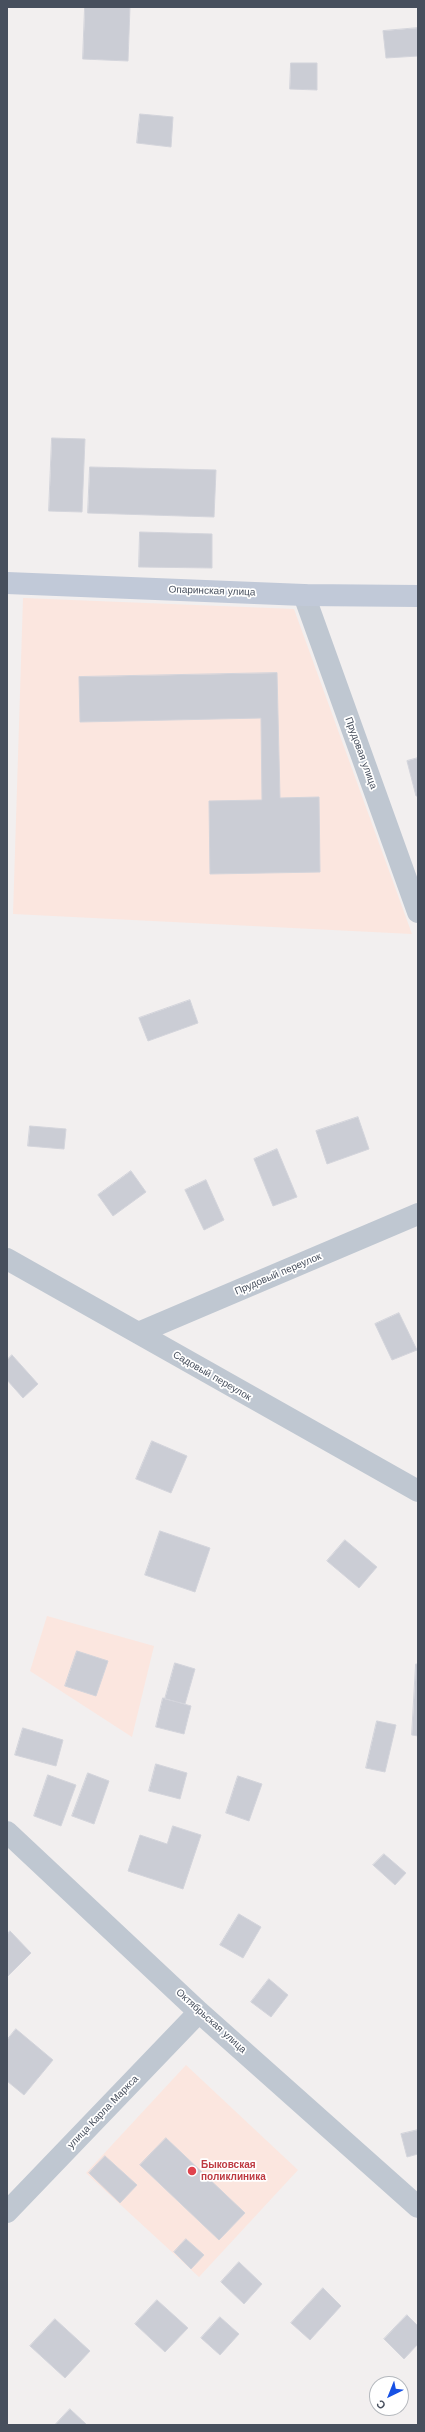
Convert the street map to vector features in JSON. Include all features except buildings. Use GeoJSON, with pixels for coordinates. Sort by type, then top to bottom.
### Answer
{"type":"FeatureCollection","features":[{"type":"Feature","properties":{"kind":"main road","name":"Опаринская улица"},"geometry":{"type":"LineString","coordinates":[[7,583],[304,595],[418,596]]}},
{"type":"Feature","properties":{"kind":"street","name":"Прудовая улица"},"geometry":{"type":"LineString","coordinates":[[304,595],[418,912]]}},
{"type":"Feature","properties":{"kind":"street","name":"Прудовый переулок"},"geometry":{"type":"LineString","coordinates":[[138,1333],[418,1214]]}},
{"type":"Feature","properties":{"kind":"street","name":"Садовый переулок"},"geometry":{"type":"LineString","coordinates":[[8,1261],[418,1492]]}},
{"type":"Feature","properties":{"kind":"street","name":"Октябрьская улица"},"geometry":{"type":"LineString","coordinates":[[7,1832],[199,2012],[418,2207]]}},
{"type":"Feature","properties":{"kind":"street","name":"улица Карла Маркса"},"geometry":{"type":"LineString","coordinates":[[7,2212],[199,2012]]}},
{"type":"Feature","properties":{"kind":"shaded area"},"geometry":{"type":"Polygon","coordinates":[[[23,598],[294,609],[412,934],[13,914],[23,598]]]}},
{"type":"Feature","properties":{"kind":"shaded area"},"geometry":{"type":"Polygon","coordinates":[[[47,1616],[154,1646],[132,1737],[30,1671],[47,1616]]]}},
{"type":"Feature","properties":{"kind":"shaded area","name":"Быковская поликлиника"},"geometry":{"type":"Polygon","coordinates":[[[186,2065],[298,2170],[199,2277],[86,2173],[186,2065]]]}},
{"type":"Feature","properties":{"kind":"place","name":"Быковская поликлиника"},"geometry":{"type":"Point","coordinates":[192,2171]}}]}
